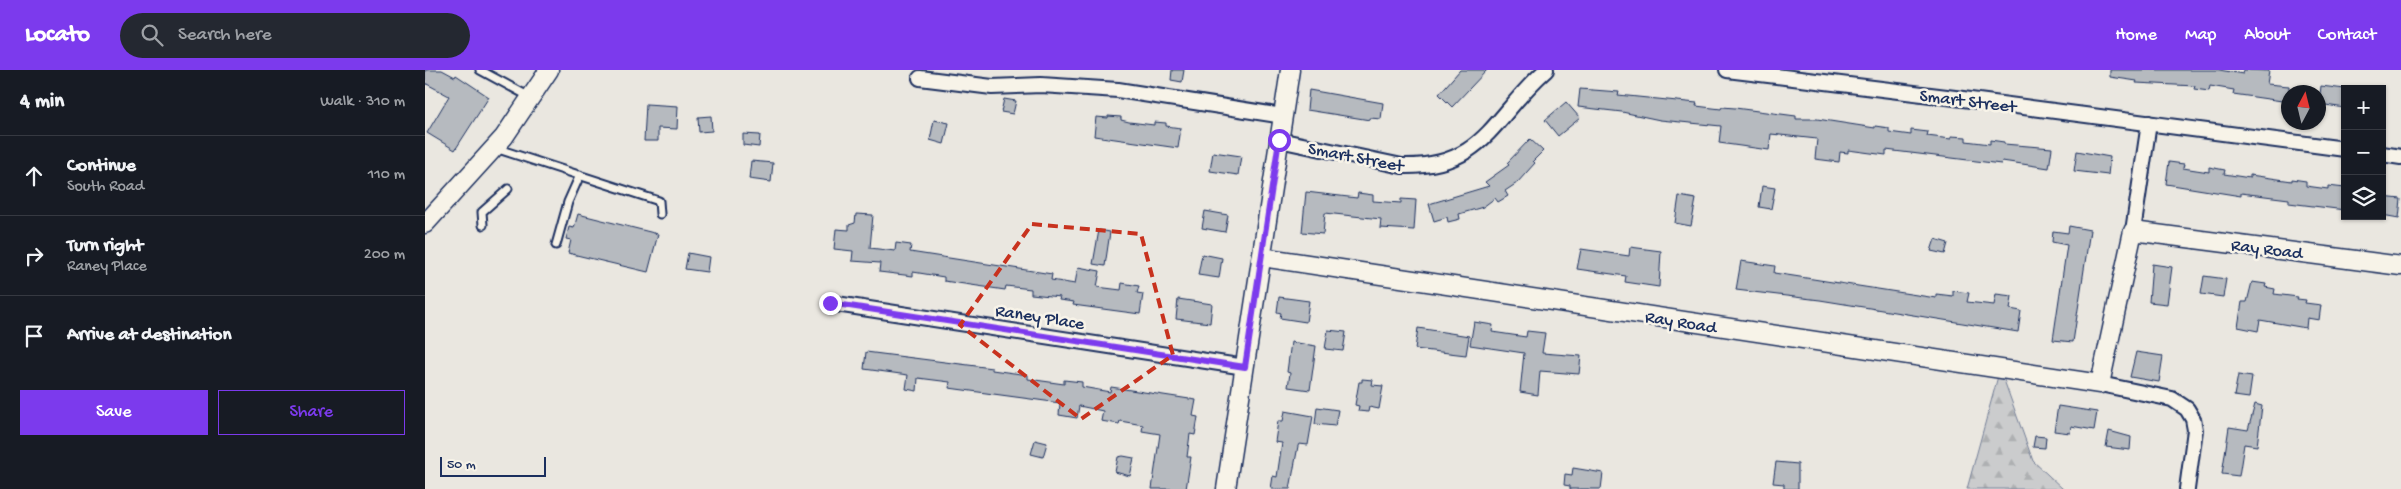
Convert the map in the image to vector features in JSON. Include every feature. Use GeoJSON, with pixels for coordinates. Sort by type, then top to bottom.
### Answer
{"type":"FeatureCollection","features":[{"type":"Feature","properties":{"kind":"street"},"geometry":{"type":"LineString","coordinates":[[425,224],[495,148],[549,70]]}},
{"type":"Feature","properties":{"kind":"street"},"geometry":{"type":"LineString","coordinates":[[1226,489],[1290,70]]}},
{"type":"Feature","properties":{"kind":"street","name":"Smart Street"},"geometry":{"type":"LineString","coordinates":[[1279,140],[1401,166],[1422,167],[1442,163],[1454,158],[1483,140],[1546,70]]}},
{"type":"Feature","properties":{"kind":"street","name":"Smart Street"},"geometry":{"type":"LineString","coordinates":[[1727,70],[2341,148]]}},
{"type":"Feature","properties":{"kind":"street"},"geometry":{"type":"LineString","coordinates":[[920,78],[992,87],[1041,85],[1118,90],[1283,116]]}},
{"type":"Feature","properties":{"kind":"street"},"geometry":{"type":"LineString","coordinates":[[2149,124],[2133,231],[2100,384],[2173,399],[2187,409],[2193,419],[2195,430],[2187,489]]}},
{"type":"Feature","properties":{"kind":"street"},"geometry":{"type":"LineString","coordinates":[[2386,155],[2401,157]]}},
{"type":"Feature","properties":{"kind":"street","name":"Ray Road"},"geometry":{"type":"LineString","coordinates":[[2133,231],[2401,266]]}},
{"type":"Feature","properties":{"kind":"street","name":"Ray Road"},"geometry":{"type":"LineString","coordinates":[[1262,257],[2100,384]]}},
{"type":"Feature","properties":{"kind":"street","name":"Raney Place"},"geometry":{"type":"LineString","coordinates":[[830,303],[1245,367]]}},
{"type":"Feature","properties":{"kind":"lane"},"geometry":{"type":"LineString","coordinates":[[480,70],[532,97]]}},
{"type":"Feature","properties":{"kind":"lane"},"geometry":{"type":"LineString","coordinates":[[495,148],[659,201],[660,214]]}},
{"type":"Feature","properties":{"kind":"lane"},"geometry":{"type":"LineString","coordinates":[[556,245],[568,202],[580,175]]}},
{"type":"Feature","properties":{"kind":"lane"},"geometry":{"type":"LineString","coordinates":[[483,225],[482,212],[508,189]]}},
{"type":"Feature","properties":{"kind":"highlighted area"},"geometry":{"type":"Polygon","coordinates":[[[1032,224],[1141,234],[1173,355],[1081,419],[960,325],[1032,224]]]}},
{"type":"Feature","properties":{"kind":"green space"},"geometry":{"type":"Polygon","coordinates":[[[2000,369],[2033,461],[2063,489],[1967,489],[2000,369]]]}},
{"type":"Feature","properties":{"kind":"building"},"geometry":{"type":"Polygon","coordinates":[[[425,70],[442,70],[455,77],[456,75],[489,97],[455,150],[427,133],[449,96],[425,83],[425,70]]]}},
{"type":"Feature","properties":{"kind":"building"},"geometry":{"type":"Polygon","coordinates":[[[1172,70],[1184,70],[1182,82],[1171,80],[1172,70]]]}},
{"type":"Feature","properties":{"kind":"building"},"geometry":{"type":"Polygon","coordinates":[[[1460,70],[1487,70],[1452,107],[1439,94],[1460,70]]]}},
{"type":"Feature","properties":{"kind":"building"},"geometry":{"type":"Polygon","coordinates":[[[2110,70],[2219,70],[2243,74],[2244,70],[2269,71],[2267,84],[2281,85],[2281,101],[2233,94],[2234,90],[2210,86],[2209,91],[2194,89],[2195,86],[2136,83],[2137,81],[2110,77],[2110,70]]]}},
{"type":"Feature","properties":{"kind":"building"},"geometry":{"type":"Polygon","coordinates":[[[2326,87],[2341,88],[2341,107],[2326,105],[2326,87]]]}},
{"type":"Feature","properties":{"kind":"building"},"geometry":{"type":"Polygon","coordinates":[[[1580,89],[1619,92],[1618,95],[1697,103],[1696,106],[1721,109],[1722,107],[1735,108],[1796,116],[1796,119],[1817,119],[1875,128],[1875,126],[1889,128],[1889,132],[1911,135],[1911,130],[1928,132],[1927,136],[1951,139],[1951,136],[1966,137],[1966,141],[1990,144],[1990,140],[2004,142],[2004,144],[2052,148],[2049,168],[2002,161],[2001,164],[1886,150],[1886,155],[1848,150],[1848,153],[1840,152],[1839,162],[1815,159],[1817,139],[1771,134],[1769,150],[1719,143],[1721,126],[1660,120],[1622,112],[1578,107],[1580,89]]]}},
{"type":"Feature","properties":{"kind":"building"},"geometry":{"type":"Polygon","coordinates":[[[1309,90],[1383,103],[1381,119],[1370,118],[1370,120],[1307,110],[1309,90]]]}},
{"type":"Feature","properties":{"kind":"building"},"geometry":{"type":"Polygon","coordinates":[[[1004,99],[1016,101],[1013,114],[1001,112],[1004,99]]]}},
{"type":"Feature","properties":{"kind":"building"},"geometry":{"type":"Polygon","coordinates":[[[1566,102],[1580,118],[1558,136],[1545,120],[1566,102]]]}},
{"type":"Feature","properties":{"kind":"building"},"geometry":{"type":"Polygon","coordinates":[[[646,104],[678,106],[677,129],[658,128],[658,141],[644,141],[646,104]]]}},
{"type":"Feature","properties":{"kind":"building"},"geometry":{"type":"Polygon","coordinates":[[[711,116],[712,131],[699,132],[698,117],[711,116]]]}},
{"type":"Feature","properties":{"kind":"building"},"geometry":{"type":"Polygon","coordinates":[[[1108,116],[1121,117],[1121,120],[1129,122],[1154,125],[1154,122],[1166,123],[1166,126],[1181,128],[1178,148],[1094,136],[1096,117],[1108,118],[1108,116]]]}},
{"type":"Feature","properties":{"kind":"building"},"geometry":{"type":"Polygon","coordinates":[[[934,120],[949,123],[944,144],[930,140],[934,120]]]}},
{"type":"Feature","properties":{"kind":"building"},"geometry":{"type":"Polygon","coordinates":[[[743,134],[760,135],[759,147],[743,145],[743,134]]]}},
{"type":"Feature","properties":{"kind":"building"},"geometry":{"type":"Polygon","coordinates":[[[1530,139],[1543,151],[1517,183],[1505,191],[1508,196],[1498,202],[1495,198],[1483,207],[1459,214],[1460,219],[1448,222],[1447,217],[1434,221],[1429,204],[1489,186],[1485,182],[1509,165],[1507,163],[1530,139]]]}},
{"type":"Feature","properties":{"kind":"building"},"geometry":{"type":"Polygon","coordinates":[[[2077,151],[2110,157],[2108,175],[2074,171],[2077,151]]]}},
{"type":"Feature","properties":{"kind":"building"},"geometry":{"type":"Polygon","coordinates":[[[1213,152],[1241,156],[1238,175],[1210,171],[1213,152]]]}},
{"type":"Feature","properties":{"kind":"building"},"geometry":{"type":"Polygon","coordinates":[[[751,161],[773,163],[771,182],[749,179],[751,161]]]}},
{"type":"Feature","properties":{"kind":"building"},"geometry":{"type":"Polygon","coordinates":[[[2169,162],[2184,164],[2183,168],[2209,172],[2209,167],[2225,170],[2224,174],[2250,178],[2250,175],[2306,181],[2306,186],[2328,189],[2328,186],[2341,188],[2341,210],[2289,203],[2289,199],[2241,193],[2241,196],[2166,184],[2169,162]]]}},
{"type":"Feature","properties":{"kind":"building"},"geometry":{"type":"Polygon","coordinates":[[[1762,186],[1775,188],[1771,209],[1759,207],[1762,186]]]}},
{"type":"Feature","properties":{"kind":"building"},"geometry":{"type":"Polygon","coordinates":[[[1306,192],[1357,198],[1358,193],[1373,195],[1373,201],[1401,203],[1401,199],[1416,200],[1414,230],[1380,228],[1381,219],[1325,213],[1323,234],[1302,232],[1306,192]]]}},
{"type":"Feature","properties":{"kind":"building"},"geometry":{"type":"Polygon","coordinates":[[[1679,196],[1696,199],[1691,226],[1675,223],[1679,196]]]}},
{"type":"Feature","properties":{"kind":"building"},"geometry":{"type":"Polygon","coordinates":[[[2386,197],[2401,199],[2399,218],[2386,216],[2386,197]]]}},
{"type":"Feature","properties":{"kind":"building"},"geometry":{"type":"Polygon","coordinates":[[[1205,211],[1228,215],[1225,232],[1202,228],[1205,211]]]}},
{"type":"Feature","properties":{"kind":"building"},"geometry":{"type":"Polygon","coordinates":[[[578,214],[658,234],[648,272],[568,253],[571,240],[566,239],[569,227],[574,228],[578,214]]]}},
{"type":"Feature","properties":{"kind":"building"},"geometry":{"type":"Polygon","coordinates":[[[856,214],[873,215],[870,248],[895,251],[896,243],[911,245],[910,252],[1052,274],[1051,280],[1075,284],[1078,267],[1100,271],[1097,287],[1121,290],[1122,283],[1139,286],[1137,293],[1143,294],[1140,314],[1073,305],[1074,302],[1059,300],[1060,297],[1031,294],[1031,289],[1006,286],[1005,290],[944,281],[944,277],[913,272],[913,276],[879,272],[880,263],[852,261],[853,251],[834,249],[836,229],[849,230],[849,225],[855,223],[856,214]]]}},
{"type":"Feature","properties":{"kind":"building"},"geometry":{"type":"Polygon","coordinates":[[[2069,226],[2090,230],[2073,342],[2053,340],[2067,245],[2052,242],[2053,231],[2068,233],[2069,226]]]}},
{"type":"Feature","properties":{"kind":"building"},"geometry":{"type":"Polygon","coordinates":[[[1099,230],[1110,232],[1105,266],[1093,264],[1099,230]]]}},
{"type":"Feature","properties":{"kind":"building"},"geometry":{"type":"Polygon","coordinates":[[[1935,239],[1948,243],[1945,254],[1931,251],[1935,239]]]}},
{"type":"Feature","properties":{"kind":"building"},"geometry":{"type":"Polygon","coordinates":[[[1630,247],[1661,251],[1659,287],[1625,282],[1626,276],[1577,269],[1581,249],[1629,256],[1630,247]]]}},
{"type":"Feature","properties":{"kind":"building"},"geometry":{"type":"Polygon","coordinates":[[[688,253],[709,257],[707,272],[685,269],[688,253]]]}},
{"type":"Feature","properties":{"kind":"building"},"geometry":{"type":"Polygon","coordinates":[[[1202,254],[1222,258],[1219,278],[1198,275],[1202,254]]]}},
{"type":"Feature","properties":{"kind":"building"},"geometry":{"type":"Polygon","coordinates":[[[1741,261],[1775,266],[1774,273],[1936,298],[1936,294],[1953,296],[1953,291],[1969,293],[1967,302],[1994,305],[1996,294],[2012,296],[2010,309],[2021,311],[2018,332],[1820,300],[1736,290],[1741,261]]]}},
{"type":"Feature","properties":{"kind":"building"},"geometry":{"type":"Polygon","coordinates":[[[2152,264],[2172,267],[2167,304],[2149,302],[2152,264]]]}},
{"type":"Feature","properties":{"kind":"building"},"geometry":{"type":"Polygon","coordinates":[[[2204,276],[2226,279],[2223,297],[2201,294],[2204,276]]]}},
{"type":"Feature","properties":{"kind":"building"},"geometry":{"type":"Polygon","coordinates":[[[2252,282],[2266,284],[2265,287],[2275,289],[2274,294],[2298,297],[2297,299],[2306,300],[2305,303],[2321,305],[2319,320],[2307,318],[2306,328],[2260,320],[2258,331],[2238,327],[2242,302],[2247,302],[2252,282]]]}},
{"type":"Feature","properties":{"kind":"building"},"geometry":{"type":"Polygon","coordinates":[[[1279,297],[1309,301],[1306,322],[1280,318],[1281,313],[1277,312],[1279,297]]]}},
{"type":"Feature","properties":{"kind":"building"},"geometry":{"type":"Polygon","coordinates":[[[1178,299],[1212,304],[1210,323],[1176,319],[1178,299]]]}},
{"type":"Feature","properties":{"kind":"building"},"geometry":{"type":"Polygon","coordinates":[[[1474,322],[1493,325],[1492,332],[1526,337],[1527,331],[1545,333],[1542,353],[1581,356],[1579,374],[1540,371],[1538,395],[1520,392],[1524,353],[1470,345],[1474,322]]]}},
{"type":"Feature","properties":{"kind":"building"},"geometry":{"type":"Polygon","coordinates":[[[1418,328],[1469,336],[1466,355],[1415,349],[1418,328]]]}},
{"type":"Feature","properties":{"kind":"building"},"geometry":{"type":"Polygon","coordinates":[[[1328,330],[1346,332],[1343,351],[1325,349],[1328,330]]]}},
{"type":"Feature","properties":{"kind":"building"},"geometry":{"type":"Polygon","coordinates":[[[1291,342],[1316,346],[1310,390],[1288,387],[1290,373],[1287,372],[1291,342]]]}},
{"type":"Feature","properties":{"kind":"building"},"geometry":{"type":"Polygon","coordinates":[[[866,352],[992,368],[992,370],[1028,375],[1028,379],[1064,384],[1064,380],[1082,382],[1082,387],[1110,392],[1111,387],[1196,400],[1193,416],[1198,417],[1195,435],[1190,434],[1187,457],[1191,457],[1186,489],[1152,489],[1160,434],[1142,431],[1143,425],[1120,421],[1119,424],[1101,421],[1103,411],[1079,406],[1077,418],[1059,415],[1060,403],[949,388],[950,382],[918,378],[917,391],[906,389],[908,375],[864,369],[866,352]]]}},
{"type":"Feature","properties":{"kind":"building"},"geometry":{"type":"Polygon","coordinates":[[[2136,352],[2163,356],[2159,382],[2130,377],[2136,352]]]}},
{"type":"Feature","properties":{"kind":"building"},"geometry":{"type":"Polygon","coordinates":[[[2238,375],[2252,377],[2249,398],[2234,396],[2238,375]]]}},
{"type":"Feature","properties":{"kind":"building"},"geometry":{"type":"Polygon","coordinates":[[[1362,379],[1373,380],[1372,385],[1383,386],[1379,409],[1369,407],[1368,412],[1358,411],[1359,406],[1355,405],[1359,382],[1362,382],[1362,379]]]}},
{"type":"Feature","properties":{"kind":"building"},"geometry":{"type":"Polygon","coordinates":[[[2255,404],[2262,406],[2257,446],[2244,444],[2239,476],[2222,474],[2229,427],[2248,430],[2255,404]]]}},
{"type":"Feature","properties":{"kind":"building"},"geometry":{"type":"Polygon","coordinates":[[[2058,406],[2097,412],[2094,430],[2071,426],[2070,433],[2054,431],[2058,406]]]}},
{"type":"Feature","properties":{"kind":"building"},"geometry":{"type":"Polygon","coordinates":[[[1317,407],[1338,410],[1335,426],[1315,424],[1317,407]]]}},
{"type":"Feature","properties":{"kind":"building"},"geometry":{"type":"Polygon","coordinates":[[[1285,411],[1313,416],[1308,445],[1299,444],[1298,446],[1290,489],[1271,489],[1273,476],[1277,477],[1282,443],[1275,442],[1278,421],[1283,421],[1285,411]]]}},
{"type":"Feature","properties":{"kind":"building"},"geometry":{"type":"Polygon","coordinates":[[[2109,431],[2131,437],[2130,450],[2106,447],[2109,431]]]}},
{"type":"Feature","properties":{"kind":"building"},"geometry":{"type":"Polygon","coordinates":[[[2035,436],[2046,437],[2045,448],[2033,447],[2035,436]]]}},
{"type":"Feature","properties":{"kind":"building"},"geometry":{"type":"Polygon","coordinates":[[[1035,440],[1047,443],[1043,457],[1031,454],[1035,440]]]}},
{"type":"Feature","properties":{"kind":"building"},"geometry":{"type":"Polygon","coordinates":[[[1118,457],[1134,458],[1130,476],[1115,472],[1118,457]]]}},
{"type":"Feature","properties":{"kind":"building"},"geometry":{"type":"Polygon","coordinates":[[[1776,462],[1798,464],[1798,489],[1784,489],[1784,484],[1773,483],[1776,462]]]}},
{"type":"Feature","properties":{"kind":"building"},"geometry":{"type":"Polygon","coordinates":[[[1573,468],[1603,473],[1601,489],[1570,489],[1570,486],[1564,485],[1565,474],[1572,475],[1573,468]]]}},
{"type":"Feature","properties":{"kind":"route"},"geometry":{"type":"LineString","coordinates":[[830,303],[1245,367],[1279,140]]}}]}
